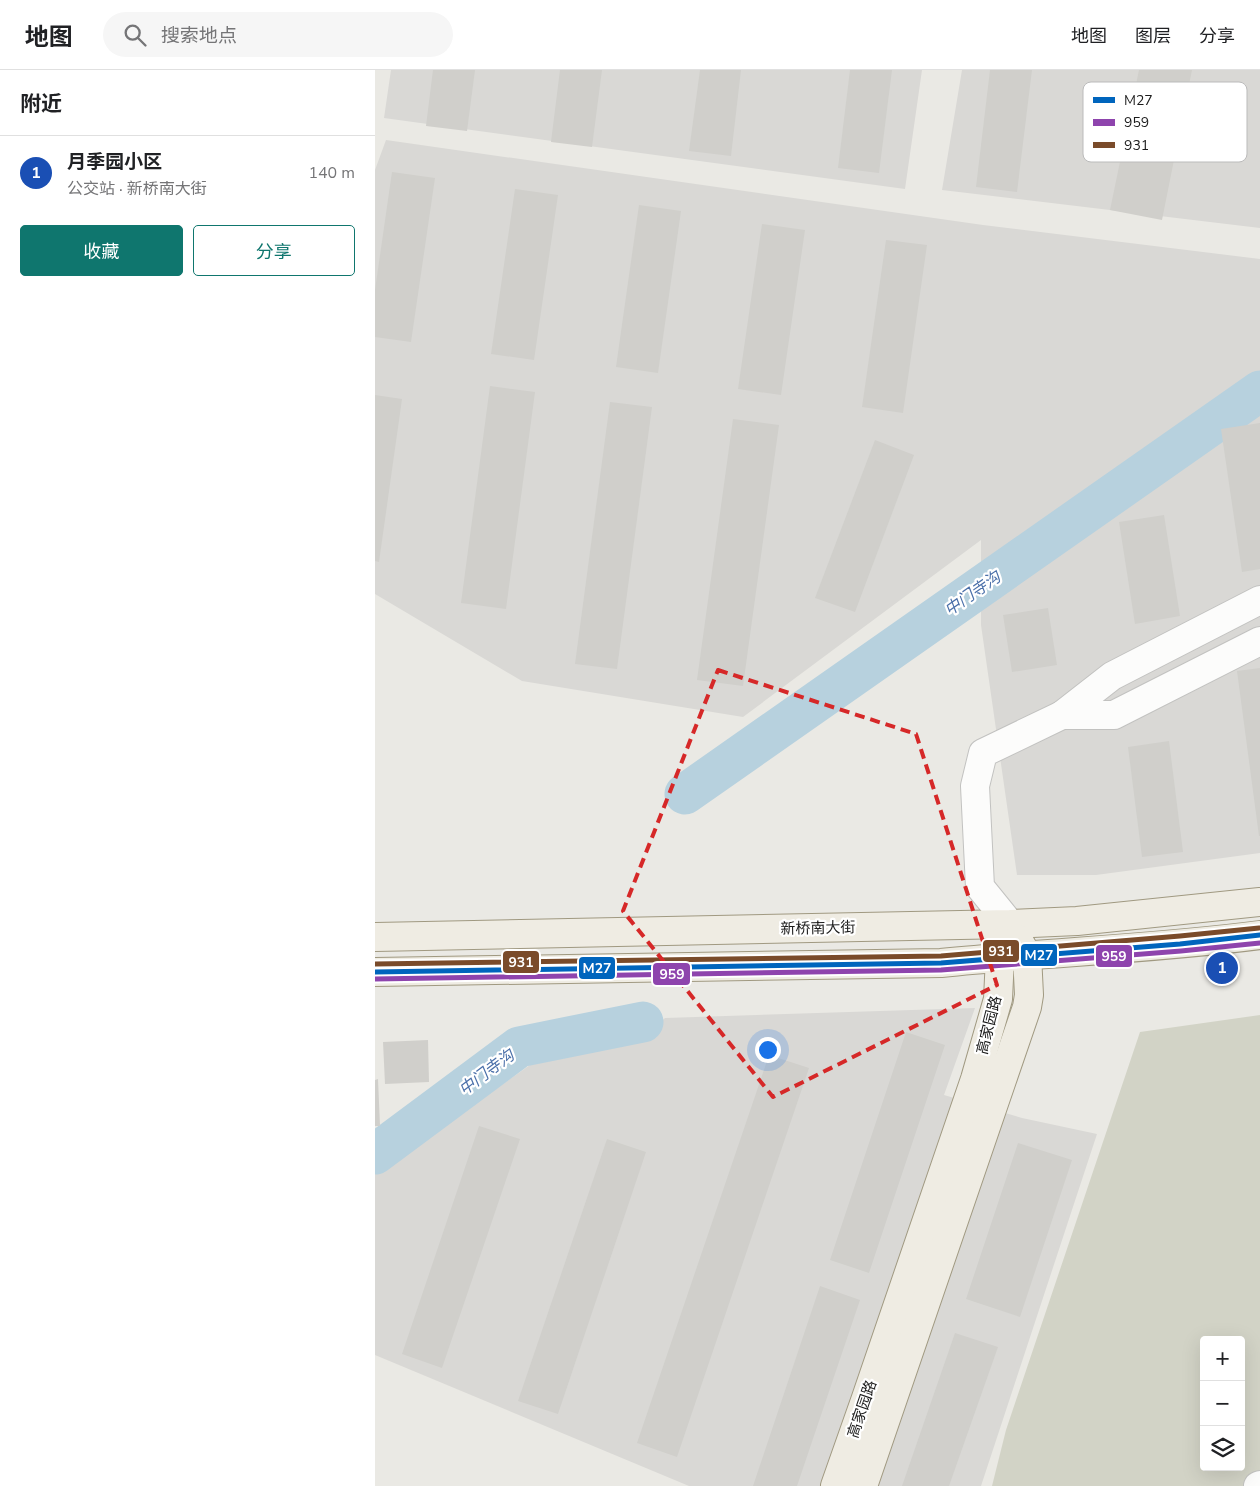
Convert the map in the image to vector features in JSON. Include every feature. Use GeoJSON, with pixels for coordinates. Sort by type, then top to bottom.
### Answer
{"type":"FeatureCollection","features":[{"type":"Feature","properties":{"kind":"main road","name":"新桥南大街"},"geometry":{"type":"LineString","coordinates":[[375,937],[1010,924],[1077,921],[1260,902]]}},
{"type":"Feature","properties":{"kind":"main road","name":"高家园路"},"geometry":{"type":"LineString","coordinates":[[863,1486],[1027,1007],[1029,995],[1027,954],[1010,924]]}},
{"type":"Feature","properties":{"kind":"main road","name":"高家园路"},"geometry":{"type":"LineString","coordinates":[[835,1486],[975,1079],[998,1000],[1000,957],[1010,924]]}},
{"type":"Feature","properties":{"kind":"main road"},"geometry":{"type":"LineString","coordinates":[[375,972],[941,963],[1027,954],[1215,941],[1260,935]]}},
{"type":"Feature","properties":{"kind":"street"},"geometry":{"type":"LineString","coordinates":[[1010,924],[981,887],[975,786],[983,753],[1062,716],[1112,676],[1260,600]]}},
{"type":"Feature","properties":{"kind":"street"},"geometry":{"type":"LineString","coordinates":[[1062,716],[1114,715],[1260,641]]}},
{"type":"Feature","properties":{"kind":"highlighted area"},"geometry":{"type":"Polygon","coordinates":[[[718,670],[916,734],[997,985],[773,1097],[623,911],[718,670]]]}},
{"type":"Feature","properties":{"kind":"shaded area"},"geometry":{"type":"Polygon","coordinates":[[[391,70],[922,70],[905,189],[384,118],[391,70]]]}},
{"type":"Feature","properties":{"kind":"shaded area"},"geometry":{"type":"Polygon","coordinates":[[[962,70],[1260,70],[1260,228],[942,190],[962,70]]]}},
{"type":"Feature","properties":{"kind":"shaded area"},"geometry":{"type":"Polygon","coordinates":[[[386,140],[983,225],[1260,259],[1260,853],[1096,875],[1017,875],[981,625],[981,540],[743,717],[522,681],[375,594],[375,170],[386,140]]]}},
{"type":"Feature","properties":{"kind":"shaded area"},"geometry":{"type":"Polygon","coordinates":[[[975,1008],[944,1095],[1022,1118],[1097,1134],[981,1486],[689,1486],[375,1355],[375,1174],[530,1065],[637,1043],[665,1018],[975,1008]]]}},
{"type":"Feature","properties":{"kind":"shaded area"},"geometry":{"type":"Polygon","coordinates":[[[1260,1015],[1260,1486],[992,1486],[1006,1430],[1140,1032],[1260,1015]]]}},
{"type":"Feature","properties":{"kind":"building"},"geometry":{"type":"Polygon","coordinates":[[[433,70],[475,70],[467,131],[426,126],[433,70]]]}},
{"type":"Feature","properties":{"kind":"building"},"geometry":{"type":"Polygon","coordinates":[[[560,70],[602,70],[592,147],[551,142],[560,70]]]}},
{"type":"Feature","properties":{"kind":"building"},"geometry":{"type":"Polygon","coordinates":[[[700,70],[741,70],[731,156],[689,151],[700,70]]]}},
{"type":"Feature","properties":{"kind":"building"},"geometry":{"type":"Polygon","coordinates":[[[850,70],[892,70],[879,173],[838,168],[850,70]]]}},
{"type":"Feature","properties":{"kind":"building"},"geometry":{"type":"Polygon","coordinates":[[[990,70],[1032,70],[1017,192],[976,187],[990,70]]]}},
{"type":"Feature","properties":{"kind":"building"},"geometry":{"type":"Polygon","coordinates":[[[1139,70],[1192,70],[1190,82],[1137,82],[1139,70]]]}},
{"type":"Feature","properties":{"kind":"building"},"geometry":{"type":"Polygon","coordinates":[[[1120,162],[1174,162],[1162,220],[1110,210],[1120,162]]]}},
{"type":"Feature","properties":{"kind":"building"},"geometry":{"type":"Polygon","coordinates":[[[392,172],[435,178],[411,342],[375,337],[375,290],[392,172]]]}},
{"type":"Feature","properties":{"kind":"building"},"geometry":{"type":"Polygon","coordinates":[[[515,189],[558,195],[534,360],[491,354],[515,189]]]}},
{"type":"Feature","properties":{"kind":"building"},"geometry":{"type":"Polygon","coordinates":[[[639,205],[681,211],[658,373],[616,367],[639,205]]]}},
{"type":"Feature","properties":{"kind":"building"},"geometry":{"type":"Polygon","coordinates":[[[762,224],[805,230],[781,395],[738,389],[762,224]]]}},
{"type":"Feature","properties":{"kind":"building"},"geometry":{"type":"Polygon","coordinates":[[[886,240],[927,245],[903,413],[862,407],[886,240]]]}},
{"type":"Feature","properties":{"kind":"building"},"geometry":{"type":"Polygon","coordinates":[[[490,386],[535,392],[506,609],[461,603],[490,386]]]}},
{"type":"Feature","properties":{"kind":"building"},"geometry":{"type":"Polygon","coordinates":[[[375,395],[402,399],[379,562],[375,561],[375,395]]]}},
{"type":"Feature","properties":{"kind":"building"},"geometry":{"type":"Polygon","coordinates":[[[610,402],[652,407],[617,669],[575,664],[610,402]]]}},
{"type":"Feature","properties":{"kind":"building"},"geometry":{"type":"Polygon","coordinates":[[[733,419],[779,425],[743,686],[697,680],[733,419]]]}},
{"type":"Feature","properties":{"kind":"building"},"geometry":{"type":"Polygon","coordinates":[[[1260,423],[1260,569],[1242,572],[1221,429],[1260,423]]]}},
{"type":"Feature","properties":{"kind":"building"},"geometry":{"type":"Polygon","coordinates":[[[875,440],[914,455],[855,612],[815,598],[875,440]]]}},
{"type":"Feature","properties":{"kind":"building"},"geometry":{"type":"Polygon","coordinates":[[[1164,515],[1180,616],[1135,624],[1119,522],[1164,515]]]}},
{"type":"Feature","properties":{"kind":"building"},"geometry":{"type":"Polygon","coordinates":[[[1048,608],[1057,665],[1012,672],[1003,615],[1048,608]]]}},
{"type":"Feature","properties":{"kind":"building"},"geometry":{"type":"Polygon","coordinates":[[[1260,668],[1260,836],[1259,836],[1237,671],[1260,668]]]}},
{"type":"Feature","properties":{"kind":"building"},"geometry":{"type":"Polygon","coordinates":[[[1169,741],[1183,852],[1142,857],[1128,747],[1169,741]]]}},
{"type":"Feature","properties":{"kind":"building"},"geometry":{"type":"Polygon","coordinates":[[[906,1032],[945,1045],[869,1273],[830,1260],[906,1032]]]}},
{"type":"Feature","properties":{"kind":"building"},"geometry":{"type":"Polygon","coordinates":[[[428,1040],[429,1082],[385,1084],[383,1042],[428,1040]]]}},
{"type":"Feature","properties":{"kind":"building"},"geometry":{"type":"Polygon","coordinates":[[[769,1055],[809,1068],[677,1457],[637,1443],[769,1055]]]}},
{"type":"Feature","properties":{"kind":"building"},"geometry":{"type":"Polygon","coordinates":[[[378,1079],[380,1126],[375,1126],[375,1080],[378,1079]]]}},
{"type":"Feature","properties":{"kind":"building"},"geometry":{"type":"Polygon","coordinates":[[[479,1126],[520,1139],[442,1368],[402,1354],[479,1126]]]}},
{"type":"Feature","properties":{"kind":"building"},"geometry":{"type":"Polygon","coordinates":[[[607,1139],[646,1152],[558,1414],[518,1401],[607,1139]]]}},
{"type":"Feature","properties":{"kind":"building"},"geometry":{"type":"Polygon","coordinates":[[[1018,1143],[1072,1160],[1020,1317],[966,1299],[1018,1143]]]}},
{"type":"Feature","properties":{"kind":"building"},"geometry":{"type":"Polygon","coordinates":[[[820,1286],[860,1300],[797,1486],[753,1486],[820,1286]]]}},
{"type":"Feature","properties":{"kind":"building"},"geometry":{"type":"Polygon","coordinates":[[[955,1333],[998,1347],[949,1486],[902,1486],[955,1333]]]}},
{"type":"Feature","properties":{"kind":"waterway","name":"中门寺沟"},"geometry":{"type":"LineString","coordinates":[[685,794],[1260,391]]}},
{"type":"Feature","properties":{"kind":"waterway","name":"中门寺沟"},"geometry":{"type":"LineString","coordinates":[[375,1154],[519,1047],[643,1022]]}},
{"type":"Feature","properties":{"kind":"transit line","name":"931"},"geometry":{"type":"LineString","coordinates":[[375,964],[941,956],[1259,928]]}},
{"type":"Feature","properties":{"kind":"transit line","name":"M27"},"geometry":{"type":"LineString","coordinates":[[375,972],[941,963],[1180,944],[1260,935]]}},
{"type":"Feature","properties":{"kind":"transit line","name":"959"},"geometry":{"type":"LineString","coordinates":[[375,979],[941,970],[1260,943]]}},
{"type":"Feature","properties":{"kind":"place","name":"月季园小区"},"geometry":{"type":"Point","coordinates":[1222,968]}}]}
